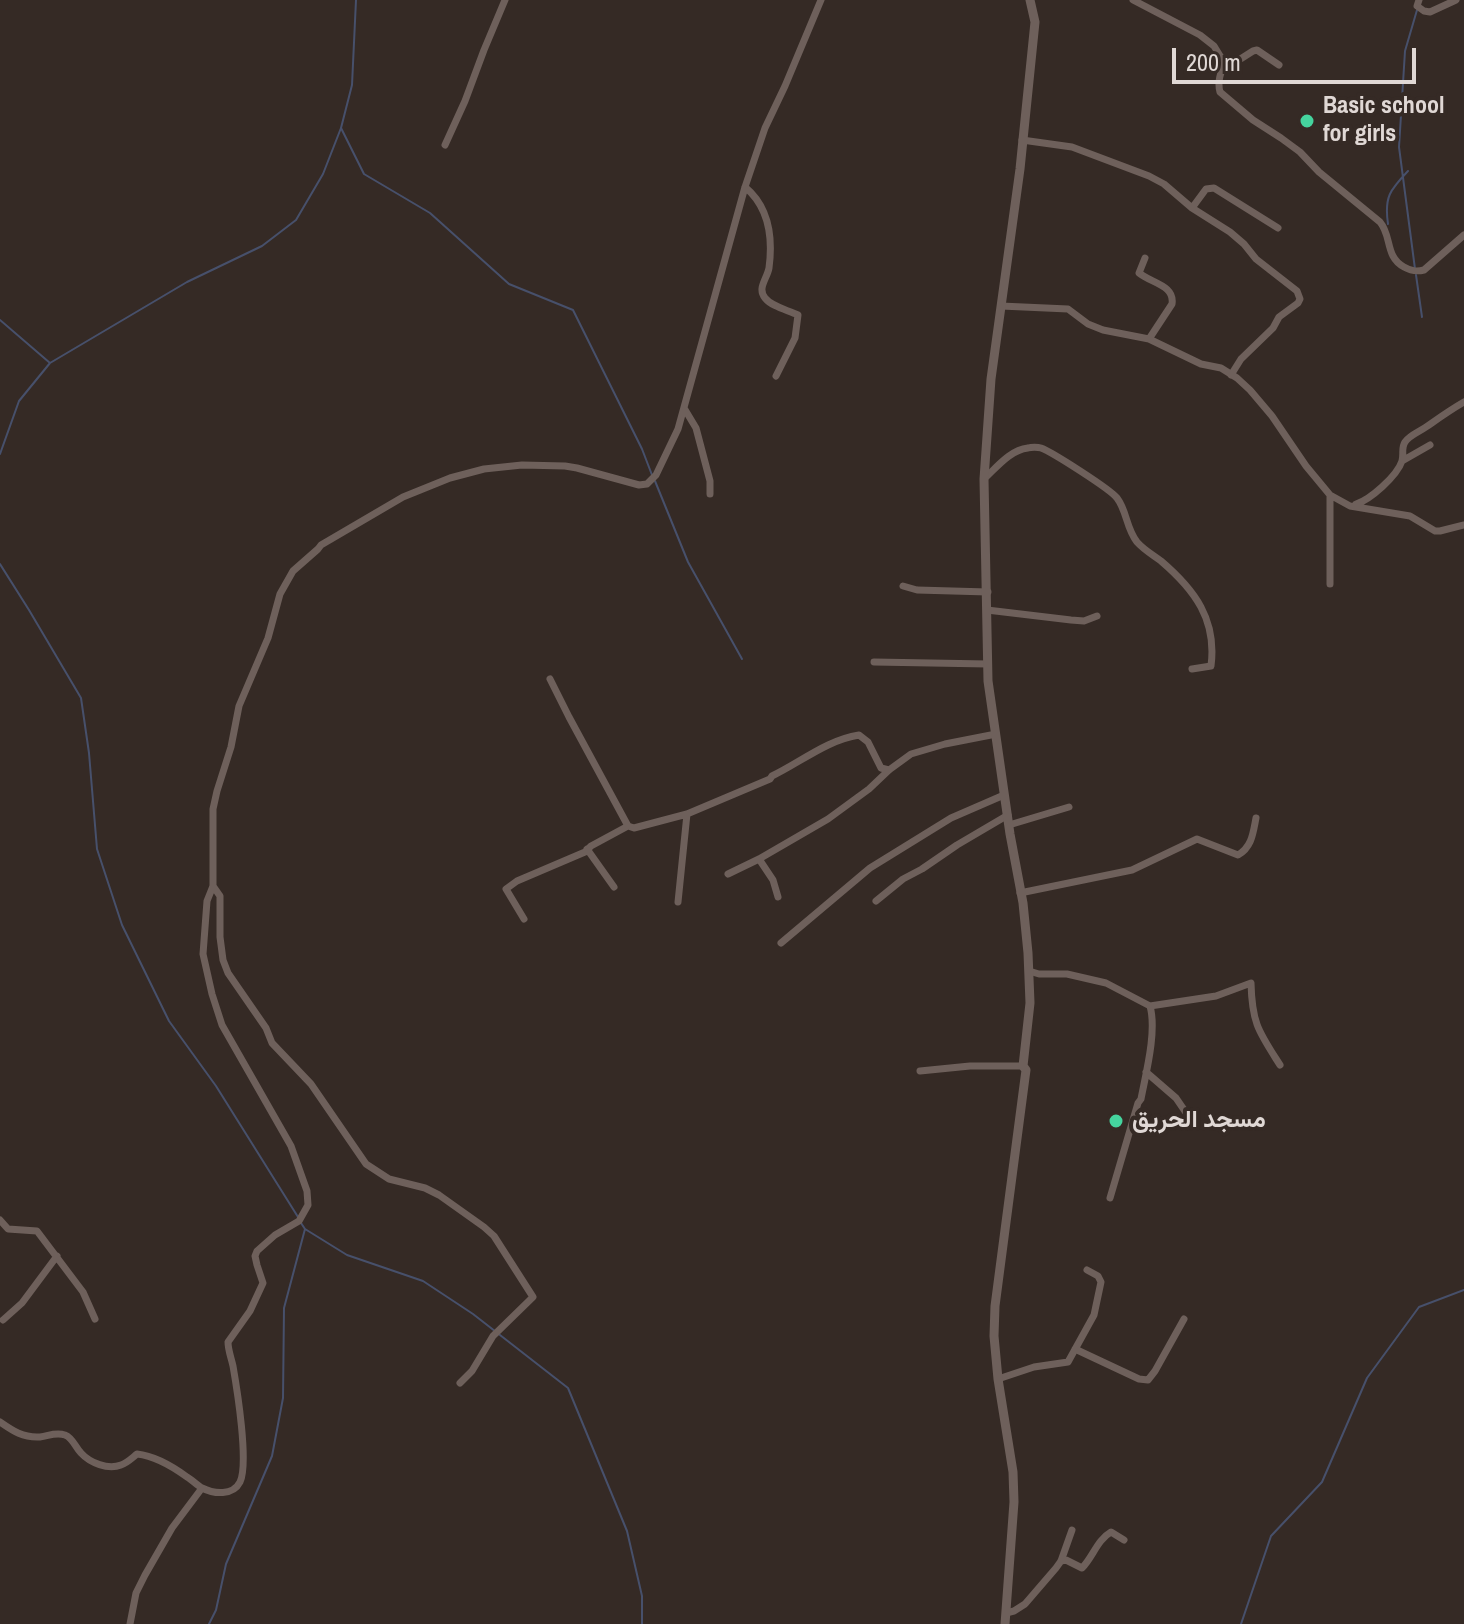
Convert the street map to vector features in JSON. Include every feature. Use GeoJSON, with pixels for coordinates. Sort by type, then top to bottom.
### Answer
{"type":"FeatureCollection","features":[{"type":"Feature","properties":{"kind":"street"},"geometry":{"type":"LineString","coordinates":[[445,145],[505,0]]}},
{"type":"Feature","properties":{"kind":"street"},"geometry":{"type":"LineString","coordinates":[[0,1422],[16,1433],[27,1436],[43,1437],[61,1433],[70,1437],[89,1460],[110,1467],[120,1466],[137,1454],[149,1456],[202,1488],[230,1492],[241,1480],[244,1456],[228,1342],[250,1311],[263,1283],[255,1256],[257,1251],[304,1215],[308,1205],[307,1191],[291,1146],[222,1025],[203,954],[207,901],[213,886],[212,833],[217,791],[231,747],[239,706],[268,638],[280,594],[293,571],[321,545],[403,497],[439,481],[503,465],[565,466],[639,485],[647,484],[656,475],[671,447],[684,408],[745,187],[765,128],[821,0]]}},
{"type":"Feature","properties":{"kind":"street"},"geometry":{"type":"LineString","coordinates":[[1005,1624],[1013,1487],[998,1379],[995,1306],[1026,1070],[1023,1066],[1030,1003],[1023,903],[988,681],[984,479],[991,379],[1020,169],[1035,22],[1030,0]]}},
{"type":"Feature","properties":{"kind":"street"},"geometry":{"type":"LineString","coordinates":[[1133,0],[1200,35],[1230,65]]}},
{"type":"Feature","properties":{"kind":"street"},"geometry":{"type":"LineString","coordinates":[[1419,0],[1417,6],[1430,12],[1456,0]]}},
{"type":"Feature","properties":{"kind":"street"},"geometry":{"type":"LineString","coordinates":[[1279,65],[1257,50],[1253,51],[1220,72],[1220,92],[1300,152],[1319,172],[1380,222],[1386,229],[1387,241],[1396,262],[1417,272],[1424,270],[1464,235]]}},
{"type":"Feature","properties":{"kind":"street"},"geometry":{"type":"LineString","coordinates":[[1022,140],[1072,147],[1164,184],[1192,208],[1230,232],[1256,259],[1297,291],[1300,299],[1279,317],[1273,328],[1241,359],[1231,375]]}},
{"type":"Feature","properties":{"kind":"street"},"geometry":{"type":"LineString","coordinates":[[745,187],[762,206],[769,224],[768,270],[761,287],[763,295],[798,315],[795,338],[776,376]]}},
{"type":"Feature","properties":{"kind":"street"},"geometry":{"type":"LineString","coordinates":[[1192,208],[1206,189],[1214,188],[1278,228]]}},
{"type":"Feature","properties":{"kind":"street"},"geometry":{"type":"LineString","coordinates":[[1145,258],[1139,273],[1171,291],[1173,297],[1172,304],[1149,339]]}},
{"type":"Feature","properties":{"kind":"street"},"geometry":{"type":"LineString","coordinates":[[1001,306],[1068,309],[1088,324],[1103,330],[1149,339],[1201,364],[1221,368],[1250,390],[1330,495],[1350,506],[1410,516],[1435,531],[1464,525]]}},
{"type":"Feature","properties":{"kind":"street"},"geometry":{"type":"LineString","coordinates":[[1350,506],[1364,501],[1394,475],[1402,461],[1403,447],[1410,437],[1464,402]]}},
{"type":"Feature","properties":{"kind":"street"},"geometry":{"type":"LineString","coordinates":[[684,408],[696,428],[710,481],[710,494]]}},
{"type":"Feature","properties":{"kind":"street"},"geometry":{"type":"LineString","coordinates":[[1402,461],[1430,445]]}},
{"type":"Feature","properties":{"kind":"street"},"geometry":{"type":"LineString","coordinates":[[984,479],[1014,453],[1032,447],[1041,448],[1116,496],[1132,536],[1177,576],[1205,612],[1212,638],[1211,666],[1192,669]]}},
{"type":"Feature","properties":{"kind":"street"},"geometry":{"type":"LineString","coordinates":[[1330,495],[1330,584]]}},
{"type":"Feature","properties":{"kind":"street"},"geometry":{"type":"LineString","coordinates":[[903,586],[917,590],[988,592]]}},
{"type":"Feature","properties":{"kind":"street"},"geometry":{"type":"LineString","coordinates":[[987,610],[1084,621],[1097,616]]}},
{"type":"Feature","properties":{"kind":"street"},"geometry":{"type":"LineString","coordinates":[[874,662],[988,664]]}},
{"type":"Feature","properties":{"kind":"street"},"geometry":{"type":"LineString","coordinates":[[550,679],[628,826],[634,828],[687,814],[762,783],[818,750],[859,735],[868,742],[881,768],[889,770]]}},
{"type":"Feature","properties":{"kind":"street"},"geometry":{"type":"LineString","coordinates":[[728,874],[796,838],[850,803],[889,770],[917,752],[996,734]]}},
{"type":"Feature","properties":{"kind":"street"},"geometry":{"type":"LineString","coordinates":[[781,943],[870,868],[951,818],[1004,795]]}},
{"type":"Feature","properties":{"kind":"street"},"geometry":{"type":"LineString","coordinates":[[876,901],[903,879],[957,845],[1008,820],[1069,807]]}},
{"type":"Feature","properties":{"kind":"street"},"geometry":{"type":"LineString","coordinates":[[678,902],[687,814]]}},
{"type":"Feature","properties":{"kind":"street"},"geometry":{"type":"LineString","coordinates":[[1020,893],[1132,870],[1197,839],[1238,855],[1247,848],[1256,818]]}},
{"type":"Feature","properties":{"kind":"street"},"geometry":{"type":"LineString","coordinates":[[524,919],[506,889],[517,881],[585,852],[628,826]]}},
{"type":"Feature","properties":{"kind":"street"},"geometry":{"type":"LineString","coordinates":[[587,849],[614,887]]}},
{"type":"Feature","properties":{"kind":"street"},"geometry":{"type":"LineString","coordinates":[[759,859],[773,880],[778,897]]}},
{"type":"Feature","properties":{"kind":"street"},"geometry":{"type":"LineString","coordinates":[[213,886],[220,896],[220,937],[228,973],[266,1028],[272,1043],[311,1084],[366,1164],[389,1179],[425,1188],[439,1195],[484,1227],[494,1236],[533,1297],[493,1336],[472,1371],[460,1383]]}},
{"type":"Feature","properties":{"kind":"street"},"geometry":{"type":"LineString","coordinates":[[1029,971],[1067,974],[1106,983],[1150,1006],[1216,996],[1251,983],[1257,1028],[1280,1065]]}},
{"type":"Feature","properties":{"kind":"street"},"geometry":{"type":"LineString","coordinates":[[1110,1198],[1141,1099],[1152,1014],[1150,1006]]}},
{"type":"Feature","properties":{"kind":"street"},"geometry":{"type":"LineString","coordinates":[[920,1071],[970,1066],[1023,1066]]}},
{"type":"Feature","properties":{"kind":"street"},"geometry":{"type":"LineString","coordinates":[[1146,1072],[1176,1098],[1189,1117]]}},
{"type":"Feature","properties":{"kind":"street"},"geometry":{"type":"LineString","coordinates":[[0,1220],[8,1229],[37,1231],[83,1292],[95,1319]]}},
{"type":"Feature","properties":{"kind":"street"},"geometry":{"type":"LineString","coordinates":[[3,1320],[22,1303],[57,1256]]}},
{"type":"Feature","properties":{"kind":"street"},"geometry":{"type":"LineString","coordinates":[[998,1379],[1034,1367],[1068,1362],[1094,1315],[1101,1282],[1098,1276],[1087,1270]]}},
{"type":"Feature","properties":{"kind":"street"},"geometry":{"type":"LineString","coordinates":[[1075,1349],[1139,1379],[1148,1380],[1184,1319]]}},
{"type":"Feature","properties":{"kind":"street"},"geometry":{"type":"LineString","coordinates":[[130,1624],[136,1593],[145,1575],[172,1528],[202,1488]]}},
{"type":"Feature","properties":{"kind":"street"},"geometry":{"type":"LineString","coordinates":[[1006,1613],[1025,1604],[1061,1561],[1072,1530]]}},
{"type":"Feature","properties":{"kind":"street"},"geometry":{"type":"LineString","coordinates":[[1061,1561],[1066,1560],[1082,1568],[1105,1535],[1111,1532],[1124,1540]]}},
{"type":"Feature","properties":{"kind":"waterway"},"geometry":{"type":"LineString","coordinates":[[0,454],[19,401],[50,363],[187,282],[262,246],[296,220],[323,174],[341,128],[352,85],[356,0]]}},
{"type":"Feature","properties":{"kind":"waterway"},"geometry":{"type":"LineString","coordinates":[[1415,269],[1399,147],[1405,51],[1417,10]]}},
{"type":"Feature","properties":{"kind":"waterway"},"geometry":{"type":"LineString","coordinates":[[341,128],[364,174],[430,213],[509,284],[573,310],[652,475]]}},
{"type":"Feature","properties":{"kind":"waterway"},"geometry":{"type":"LineString","coordinates":[[1388,224],[1390,194],[1408,171]]}},
{"type":"Feature","properties":{"kind":"waterway"},"geometry":{"type":"LineString","coordinates":[[1416,275],[1422,317]]}},
{"type":"Feature","properties":{"kind":"waterway"},"geometry":{"type":"LineString","coordinates":[[0,320],[50,363]]}},
{"type":"Feature","properties":{"kind":"waterway"},"geometry":{"type":"LineString","coordinates":[[655,481],[688,562],[742,659]]}},
{"type":"Feature","properties":{"kind":"waterway"},"geometry":{"type":"LineString","coordinates":[[0,564],[81,698],[97,849],[122,925],[169,1021],[216,1086],[298,1217]]}},
{"type":"Feature","properties":{"kind":"waterway"},"geometry":{"type":"LineString","coordinates":[[301,1223],[305,1229],[347,1255],[423,1281],[473,1314],[568,1388],[627,1531],[642,1596],[642,1624]]}},
{"type":"Feature","properties":{"kind":"waterway"},"geometry":{"type":"LineString","coordinates":[[209,1624],[216,1610],[226,1564],[272,1456],[283,1398],[284,1308],[305,1229]]}},
{"type":"Feature","properties":{"kind":"waterway"},"geometry":{"type":"LineString","coordinates":[[1241,1624],[1271,1536],[1322,1482],[1367,1378],[1419,1307],[1464,1290]]}},
{"type":"Feature","properties":{"kind":"place","name":"Basic school for girls"},"geometry":{"type":"Point","coordinates":[1307,121]}},
{"type":"Feature","properties":{"kind":"place","name":"مسجد الحريق"},"geometry":{"type":"Point","coordinates":[1116,1121]}}]}
